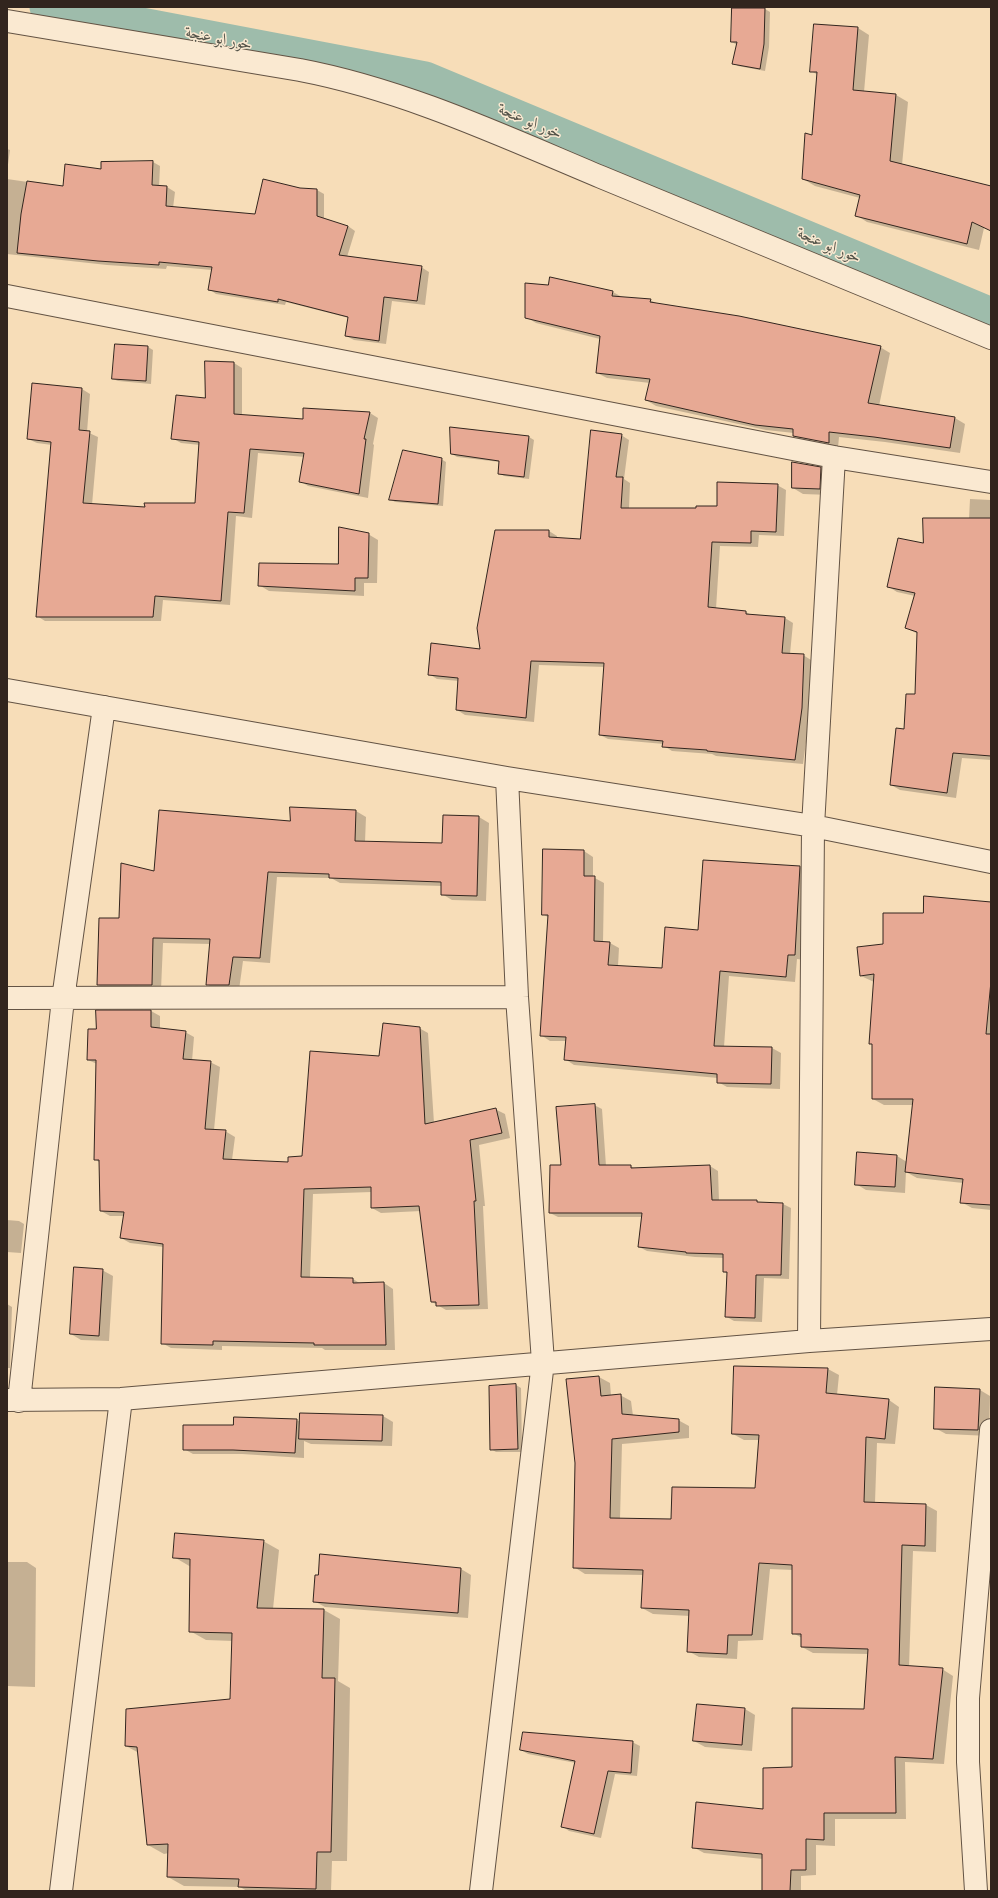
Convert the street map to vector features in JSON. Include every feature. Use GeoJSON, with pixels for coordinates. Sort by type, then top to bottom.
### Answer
{"type":"FeatureCollection","features":[{"type":"Feature","properties":{"kind":"street"},"geometry":{"type":"LineString","coordinates":[[7,21],[300,70],[331,76],[387,92],[479,126],[991,338]]}},
{"type":"Feature","properties":{"kind":"street"},"geometry":{"type":"LineString","coordinates":[[7,296],[834,457],[991,482]]}},
{"type":"Feature","properties":{"kind":"street"},"geometry":{"type":"LineString","coordinates":[[809,1341],[813,826],[834,457]]}},
{"type":"Feature","properties":{"kind":"street"},"geometry":{"type":"LineString","coordinates":[[7,690],[507,778],[813,826],[991,862]]}},
{"type":"Feature","properties":{"kind":"street"},"geometry":{"type":"LineString","coordinates":[[104,707],[63,999],[13,1401],[121,1399],[543,1362],[809,1341],[991,1329]]}},
{"type":"Feature","properties":{"kind":"street"},"geometry":{"type":"LineString","coordinates":[[481,1891],[543,1362],[518,997],[507,778]]}},
{"type":"Feature","properties":{"kind":"street"},"geometry":{"type":"LineString","coordinates":[[7,998],[518,997]]}},
{"type":"Feature","properties":{"kind":"street"},"geometry":{"type":"LineString","coordinates":[[61,1891],[121,1399]]}},
{"type":"Feature","properties":{"kind":"street"},"geometry":{"type":"LineString","coordinates":[[976,1891],[968,1762],[968,1698],[991,1430]]}},
{"type":"Feature","properties":{"kind":"building"},"geometry":{"type":"Polygon","coordinates":[[[732,8],[765,8],[764,44],[760,69],[732,64],[737,42],[731,42],[732,8]]]}},
{"type":"Feature","properties":{"kind":"building"},"geometry":{"type":"Polygon","coordinates":[[[814,24],[858,27],[853,90],[896,94],[890,161],[991,186],[991,231],[972,222],[967,244],[855,216],[860,195],[802,179],[805,133],[812,135],[817,72],[810,72],[814,24]]]}},
{"type":"Feature","properties":{"kind":"building"},"geometry":{"type":"Polygon","coordinates":[[[153,161],[152,185],[167,186],[166,206],[255,214],[263,179],[300,188],[317,189],[317,216],[348,226],[339,255],[422,266],[417,301],[384,297],[379,341],[345,336],[348,317],[278,299],[278,302],[208,290],[212,267],[159,262],[159,265],[98,261],[17,253],[21,214],[27,181],[63,186],[65,164],[101,169],[101,162],[153,161]]]}},
{"type":"Feature","properties":{"kind":"building"},"geometry":{"type":"Polygon","coordinates":[[[550,277],[613,291],[612,296],[651,299],[650,302],[739,316],[881,346],[868,403],[955,417],[950,448],[829,432],[829,443],[793,436],[793,429],[755,425],[645,400],[650,379],[596,373],[600,336],[525,318],[525,283],[548,285],[550,277]]]}},
{"type":"Feature","properties":{"kind":"building"},"geometry":{"type":"Polygon","coordinates":[[[115,344],[148,346],[146,381],[112,379],[115,344]]]}},
{"type":"Feature","properties":{"kind":"building"},"geometry":{"type":"Polygon","coordinates":[[[205,361],[234,362],[234,414],[303,419],[303,408],[370,412],[364,439],[366,439],[359,494],[299,482],[304,453],[250,449],[244,513],[228,512],[221,601],[155,596],[153,617],[36,617],[51,442],[27,439],[32,383],[82,388],[79,430],[90,431],[83,503],[145,507],[144,503],[195,503],[199,442],[171,439],[176,395],[205,398],[205,361]]]}},
{"type":"Feature","properties":{"kind":"building"},"geometry":{"type":"Polygon","coordinates":[[[450,427],[529,436],[524,477],[498,474],[499,461],[451,454],[450,427]]]}},
{"type":"Feature","properties":{"kind":"building"},"geometry":{"type":"Polygon","coordinates":[[[591,430],[622,434],[616,477],[623,477],[621,508],[696,508],[696,506],[717,506],[717,482],[778,484],[776,532],[751,531],[751,543],[712,542],[708,607],[746,611],[746,614],[785,617],[782,653],[804,654],[802,708],[795,760],[707,750],[662,747],[663,741],[599,735],[604,663],[531,661],[526,718],[456,710],[458,678],[428,675],[431,643],[480,649],[477,628],[495,530],[549,530],[549,537],[580,539],[591,430]]]}},
{"type":"Feature","properties":{"kind":"building"},"geometry":{"type":"Polygon","coordinates":[[[403,450],[442,458],[438,504],[389,500],[403,450]]]}},
{"type":"Feature","properties":{"kind":"building"},"geometry":{"type":"Polygon","coordinates":[[[792,462],[821,467],[820,489],[792,488],[792,462]]]}},
{"type":"Feature","properties":{"kind":"building"},"geometry":{"type":"Polygon","coordinates":[[[923,518],[991,518],[991,756],[953,753],[947,793],[890,785],[896,728],[904,729],[906,694],[915,694],[917,632],[905,628],[915,593],[887,587],[898,538],[923,543],[923,518]]]}},
{"type":"Feature","properties":{"kind":"building"},"geometry":{"type":"Polygon","coordinates":[[[339,527],[369,533],[368,578],[355,578],[355,591],[258,586],[259,563],[338,564],[339,527]]]}},
{"type":"Feature","properties":{"kind":"building"},"geometry":{"type":"Polygon","coordinates":[[[290,807],[356,810],[355,841],[442,843],[443,815],[479,816],[477,896],[441,895],[441,882],[329,878],[329,874],[268,872],[260,958],[233,957],[229,985],[206,985],[210,939],[153,938],[152,985],[97,985],[99,918],[119,918],[121,863],[154,871],[159,810],[290,821],[290,807]]]}},
{"type":"Feature","properties":{"kind":"building"},"geometry":{"type":"Polygon","coordinates":[[[543,849],[584,850],[584,876],[595,876],[594,941],[610,942],[608,965],[662,968],[665,927],[698,930],[703,860],[800,866],[795,955],[788,955],[786,977],[720,971],[714,1046],[772,1047],[771,1084],[717,1083],[717,1074],[564,1060],[566,1037],[540,1036],[548,915],[542,915],[543,849]]]}},
{"type":"Feature","properties":{"kind":"building"},"geometry":{"type":"Polygon","coordinates":[[[924,896],[991,902],[991,981],[986,1034],[991,1034],[991,1205],[960,1203],[963,1179],[905,1172],[913,1099],[872,1099],[872,1044],[869,1044],[874,974],[860,976],[857,947],[883,944],[883,913],[923,913],[924,896]]]}},
{"type":"Feature","properties":{"kind":"building"},"geometry":{"type":"Polygon","coordinates":[[[96,1010],[151,1010],[151,1027],[186,1031],[183,1059],[211,1061],[205,1129],[226,1130],[223,1159],[288,1162],[288,1157],[302,1156],[310,1051],[379,1056],[383,1023],[420,1027],[425,1124],[496,1108],[502,1133],[470,1140],[476,1201],[474,1201],[479,1305],[436,1306],[436,1302],[431,1302],[419,1206],[371,1208],[371,1187],[304,1189],[301,1277],[353,1278],[353,1283],[384,1282],[386,1345],[314,1345],[314,1343],[213,1341],[213,1345],[161,1344],[163,1244],[120,1238],[124,1212],[100,1211],[99,1160],[94,1160],[96,1060],[87,1060],[88,1029],[96,1029],[96,1010]]]}},
{"type":"Feature","properties":{"kind":"building"},"geometry":{"type":"Polygon","coordinates":[[[595,1104],[599,1165],[631,1165],[631,1168],[710,1165],[712,1200],[757,1200],[757,1202],[783,1203],[781,1275],[756,1275],[755,1318],[725,1317],[727,1272],[723,1272],[723,1254],[686,1253],[638,1247],[642,1213],[549,1213],[550,1165],[561,1165],[556,1107],[595,1104]]]}},
{"type":"Feature","properties":{"kind":"building"},"geometry":{"type":"Polygon","coordinates":[[[857,1152],[897,1155],[895,1187],[855,1185],[857,1152]]]}},
{"type":"Feature","properties":{"kind":"building"},"geometry":{"type":"Polygon","coordinates":[[[74,1267],[103,1269],[99,1336],[70,1334],[74,1267]]]}},
{"type":"Feature","properties":{"kind":"building"},"geometry":{"type":"Polygon","coordinates":[[[734,1366],[828,1368],[826,1393],[889,1399],[885,1439],[866,1437],[864,1502],[926,1504],[925,1546],[902,1545],[899,1665],[943,1668],[933,1759],[895,1757],[896,1813],[824,1813],[824,1840],[806,1839],[806,1870],[791,1870],[790,1891],[762,1891],[762,1854],[692,1848],[696,1802],[763,1809],[763,1768],[792,1767],[792,1708],[864,1709],[868,1649],[801,1647],[801,1634],[792,1634],[792,1565],[759,1563],[752,1635],[728,1635],[727,1654],[687,1652],[689,1610],[641,1608],[643,1570],[573,1568],[575,1463],[566,1379],[599,1376],[601,1396],[621,1394],[622,1414],[679,1419],[679,1432],[612,1439],[610,1518],[671,1519],[672,1487],[755,1488],[759,1435],[732,1434],[734,1366]]]}},
{"type":"Feature","properties":{"kind":"building"},"geometry":{"type":"Polygon","coordinates":[[[516,1384],[518,1449],[490,1450],[489,1386],[516,1384]]]}},
{"type":"Feature","properties":{"kind":"building"},"geometry":{"type":"Polygon","coordinates":[[[935,1387],[980,1389],[978,1430],[934,1429],[935,1387]]]}},
{"type":"Feature","properties":{"kind":"building"},"geometry":{"type":"Polygon","coordinates":[[[300,1413],[383,1415],[382,1441],[299,1439],[300,1413]]]}},
{"type":"Feature","properties":{"kind":"building"},"geometry":{"type":"Polygon","coordinates":[[[234,1417],[297,1419],[295,1453],[233,1450],[183,1450],[183,1425],[233,1425],[234,1417]]]}},
{"type":"Feature","properties":{"kind":"building"},"geometry":{"type":"Polygon","coordinates":[[[175,1533],[264,1540],[257,1608],[324,1609],[322,1678],[335,1678],[331,1852],[317,1852],[316,1889],[238,1887],[239,1879],[167,1877],[168,1844],[147,1845],[137,1747],[125,1746],[126,1709],[230,1699],[232,1633],[189,1632],[190,1559],[173,1558],[175,1533]]]}},
{"type":"Feature","properties":{"kind":"building"},"geometry":{"type":"Polygon","coordinates":[[[320,1554],[461,1568],[458,1613],[313,1602],[315,1575],[318,1575],[320,1554]]]}},
{"type":"Feature","properties":{"kind":"building"},"geometry":{"type":"Polygon","coordinates":[[[697,1704],[745,1708],[742,1745],[693,1741],[697,1704]]]}},
{"type":"Feature","properties":{"kind":"building"},"geometry":{"type":"Polygon","coordinates":[[[523,1732],[633,1741],[631,1773],[608,1771],[594,1834],[561,1827],[575,1761],[520,1750],[523,1732]]]}},
{"type":"Feature","properties":{"kind":"waterway","name":"خور ابو عنجة"},"geometry":{"type":"LineString","coordinates":[[47,7],[425,79],[991,315]]}}]}
